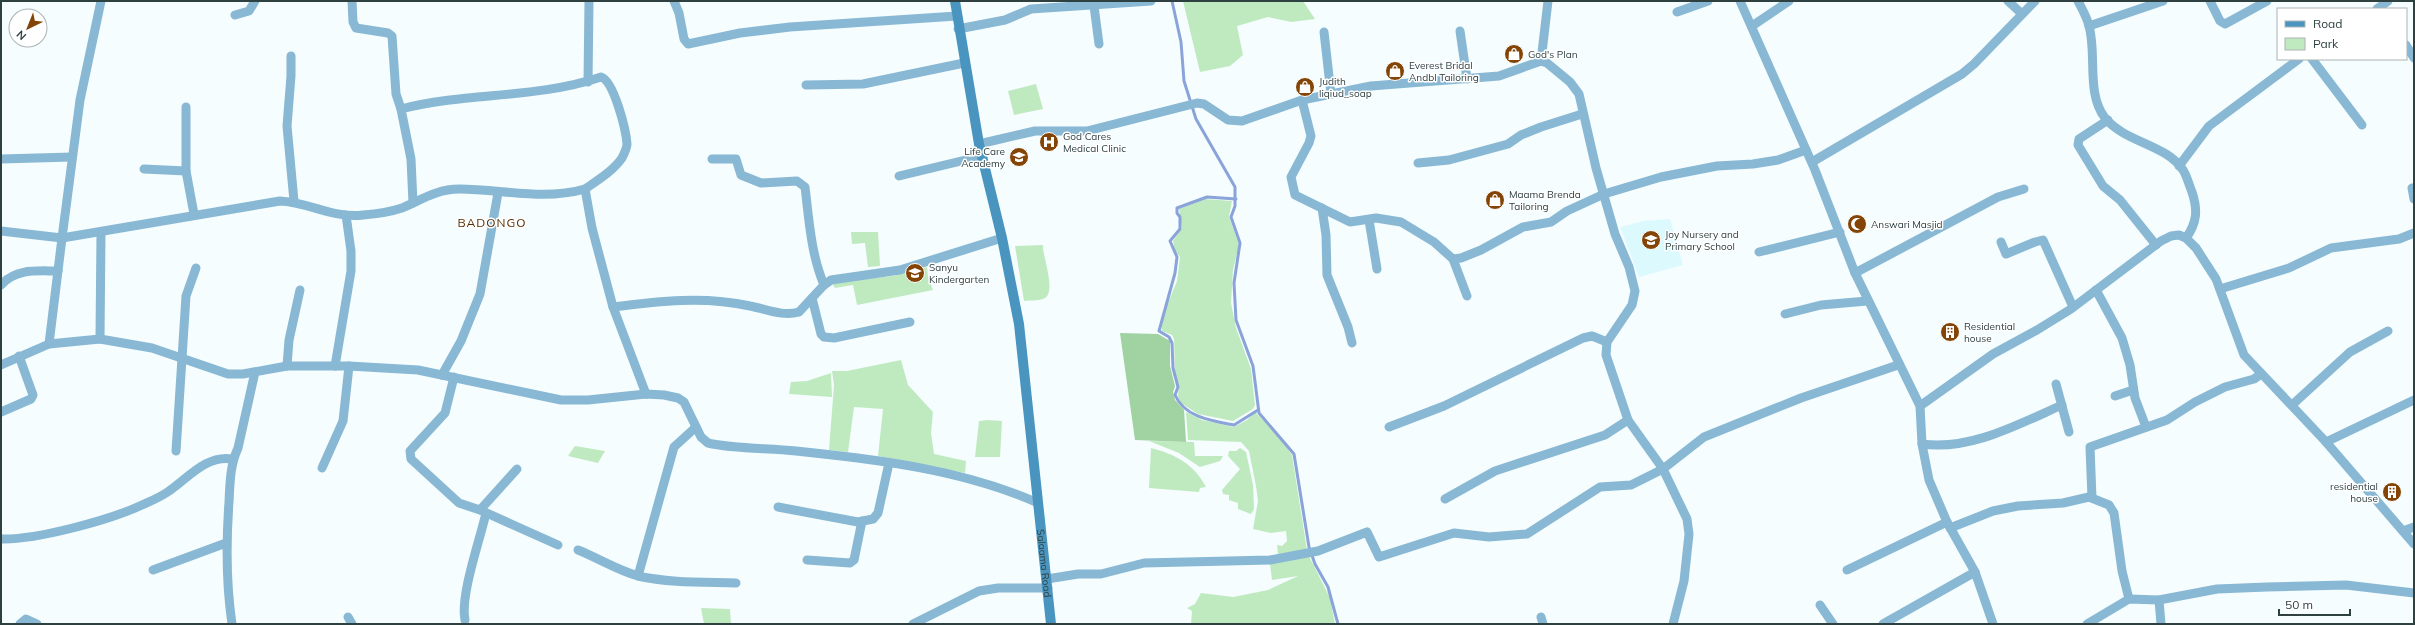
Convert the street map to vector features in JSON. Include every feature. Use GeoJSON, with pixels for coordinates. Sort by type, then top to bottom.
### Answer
{"type":"FeatureCollection","features":[{"type":"Feature","properties":{"kind":"main road","name":"Salaama Road"},"geometry":{"type":"LineString","coordinates":[[955,1],[958,29],[979,144],[1002,238],[1019,324],[1048,583],[1051,624]]}},
{"type":"Feature","properties":{"kind":"street"},"geometry":{"type":"LineString","coordinates":[[49,344],[80,100],[101,1]]}},
{"type":"Feature","properties":{"kind":"street"},"geometry":{"type":"LineString","coordinates":[[236,15],[249,11],[255,1]]}},
{"type":"Feature","properties":{"kind":"street"},"geometry":{"type":"LineString","coordinates":[[352,1],[353,22],[356,28],[388,33],[392,36],[396,94],[401,109],[411,159],[412,204]]}},
{"type":"Feature","properties":{"kind":"street"},"geometry":{"type":"LineString","coordinates":[[588,82],[589,1]]}},
{"type":"Feature","properties":{"kind":"street"},"geometry":{"type":"LineString","coordinates":[[674,1],[679,13],[684,39],[688,44],[740,33],[790,27],[956,16]]}},
{"type":"Feature","properties":{"kind":"street"},"geometry":{"type":"LineString","coordinates":[[958,29],[1005,20],[1031,9],[1151,1]]}},
{"type":"Feature","properties":{"kind":"street"},"geometry":{"type":"LineString","coordinates":[[1541,61],[1548,1]]}},
{"type":"Feature","properties":{"kind":"street"},"geometry":{"type":"LineString","coordinates":[[1677,12],[1708,1]]}},
{"type":"Feature","properties":{"kind":"street"},"geometry":{"type":"LineString","coordinates":[[1740,1],[1812,162],[1867,301],[1920,406],[1922,444],[1929,480],[1948,525],[1975,572],[1993,624]]}},
{"type":"Feature","properties":{"kind":"street"},"geometry":{"type":"LineString","coordinates":[[1752,26],[1789,1]]}},
{"type":"Feature","properties":{"kind":"street"},"geometry":{"type":"LineString","coordinates":[[2008,1],[2022,14]]}},
{"type":"Feature","properties":{"kind":"street"},"geometry":{"type":"LineString","coordinates":[[1812,162],[1962,74],[1974,64],[2035,1]]}},
{"type":"Feature","properties":{"kind":"street"},"geometry":{"type":"LineString","coordinates":[[2078,1],[2089,26],[2097,100],[2108,120],[2124,135],[2163,153],[2179,166],[2195,201],[2196,221],[2186,238]]}},
{"type":"Feature","properties":{"kind":"street"},"geometry":{"type":"LineString","coordinates":[[2089,26],[2163,1]]}},
{"type":"Feature","properties":{"kind":"street"},"geometry":{"type":"LineString","coordinates":[[2210,1],[2220,21],[2225,24],[2268,1]]}},
{"type":"Feature","properties":{"kind":"street"},"geometry":{"type":"LineString","coordinates":[[1094,6],[1099,44]]}},
{"type":"Feature","properties":{"kind":"street"},"geometry":{"type":"LineString","coordinates":[[1460,31],[1467,79]]}},
{"type":"Feature","properties":{"kind":"street"},"geometry":{"type":"LineString","coordinates":[[1324,32],[1331,94]]}},
{"type":"Feature","properties":{"kind":"street"},"geometry":{"type":"LineString","coordinates":[[2407,47],[2414,58]]}},
{"type":"Feature","properties":{"kind":"street"},"geometry":{"type":"LineString","coordinates":[[291,56],[286,126],[294,201]]}},
{"type":"Feature","properties":{"kind":"street"},"geometry":{"type":"LineString","coordinates":[[2179,166],[2209,126],[2298,60]]}},
{"type":"Feature","properties":{"kind":"street"},"geometry":{"type":"LineString","coordinates":[[2313,60],[2362,125]]}},
{"type":"Feature","properties":{"kind":"street"},"geometry":{"type":"LineString","coordinates":[[979,144],[1034,131],[1087,131],[1193,104],[1204,104],[1228,120],[1242,121],[1302,100],[1371,86],[1499,76],[1541,61],[1547,63],[1570,82],[1579,94],[1582,114],[1615,234],[1629,267],[1635,291],[1632,305],[1607,342],[1606,355],[1628,420],[1663,469],[1681,504],[1689,534],[1684,581],[1673,624]]}},
{"type":"Feature","properties":{"kind":"street"},"geometry":{"type":"LineString","coordinates":[[806,85],[863,84],[964,62]]}},
{"type":"Feature","properties":{"kind":"street"},"geometry":{"type":"LineString","coordinates":[[1,231],[62,238],[194,214],[280,201],[294,201],[346,215],[386,212],[412,204],[433,194],[451,189],[541,196],[568,194],[585,189],[613,169],[622,158],[628,145],[616,100],[608,83],[601,77],[588,82],[544,90],[451,99],[401,109]]}},
{"type":"Feature","properties":{"kind":"street"},"geometry":{"type":"LineString","coordinates":[[1302,100],[1311,136],[1309,143],[1291,177],[1292,186],[1298,198],[1350,222],[1382,218],[1401,222],[1434,242],[1453,259],[1467,296]]}},
{"type":"Feature","properties":{"kind":"street"},"geometry":{"type":"LineString","coordinates":[[186,108],[186,170],[194,214]]}},
{"type":"Feature","properties":{"kind":"street"},"geometry":{"type":"LineString","coordinates":[[1418,163],[1449,160],[1508,144],[1528,132],[1582,114]]}},
{"type":"Feature","properties":{"kind":"street"},"geometry":{"type":"LineString","coordinates":[[2108,120],[2079,139],[2078,145],[2103,186],[2120,200],[2156,245]]}},
{"type":"Feature","properties":{"kind":"street"},"geometry":{"type":"LineString","coordinates":[[1453,259],[1461,258],[1481,250],[1523,227],[1551,222],[1567,211],[1604,194],[1672,174],[1717,166],[1754,164],[1778,160],[1806,150]]}},
{"type":"Feature","properties":{"kind":"street"},"geometry":{"type":"LineString","coordinates":[[1,159],[72,156]]}},
{"type":"Feature","properties":{"kind":"street"},"geometry":{"type":"LineString","coordinates":[[899,176],[982,156]]}},
{"type":"Feature","properties":{"kind":"street"},"geometry":{"type":"LineString","coordinates":[[712,159],[736,159],[741,175],[761,183],[797,181],[805,187],[810,230],[818,271],[824,285]]}},
{"type":"Feature","properties":{"kind":"street"},"geometry":{"type":"LineString","coordinates":[[144,169],[186,170]]}},
{"type":"Feature","properties":{"kind":"street"},"geometry":{"type":"LineString","coordinates":[[1855,273],[1998,197],[2024,188]]}},
{"type":"Feature","properties":{"kind":"street"},"geometry":{"type":"LineString","coordinates":[[2412,188],[2414,199]]}},
{"type":"Feature","properties":{"kind":"street"},"geometry":{"type":"LineString","coordinates":[[585,189],[592,228],[613,308],[646,394]]}},
{"type":"Feature","properties":{"kind":"street"},"geometry":{"type":"LineString","coordinates":[[442,375],[461,341],[480,294],[498,193]]}},
{"type":"Feature","properties":{"kind":"street"},"geometry":{"type":"LineString","coordinates":[[1322,208],[1326,235],[1328,279],[1348,327],[1352,343]]}},
{"type":"Feature","properties":{"kind":"street"},"geometry":{"type":"LineString","coordinates":[[335,366],[351,271],[351,251],[346,215]]}},
{"type":"Feature","properties":{"kind":"street"},"geometry":{"type":"LineString","coordinates":[[1369,220],[1377,269]]}},
{"type":"Feature","properties":{"kind":"street"},"geometry":{"type":"LineString","coordinates":[[100,339],[101,232]]}},
{"type":"Feature","properties":{"kind":"street"},"geometry":{"type":"LineString","coordinates":[[1759,252],[1840,232]]}},
{"type":"Feature","properties":{"kind":"street"},"geometry":{"type":"LineString","coordinates":[[2220,289],[2289,268],[2331,248],[2399,239],[2414,233]]}},
{"type":"Feature","properties":{"kind":"street"},"geometry":{"type":"LineString","coordinates":[[1920,406],[1993,354],[2038,330],[2073,307],[2156,245],[2171,236],[2179,235],[2186,238],[2205,261],[2220,289],[2244,355],[2326,442],[2414,544]]}},
{"type":"Feature","properties":{"kind":"street"},"geometry":{"type":"LineString","coordinates":[[613,308],[671,300],[697,300],[722,301],[788,314],[799,312],[824,285],[835,279],[900,270],[1002,238]]}},
{"type":"Feature","properties":{"kind":"street"},"geometry":{"type":"LineString","coordinates":[[2001,242],[2006,254],[2034,242],[2043,240],[2073,307]]}},
{"type":"Feature","properties":{"kind":"street"},"geometry":{"type":"LineString","coordinates":[[176,451],[186,296],[196,268]]}},
{"type":"Feature","properties":{"kind":"street"},"geometry":{"type":"LineString","coordinates":[[1,285],[8,277],[18,273],[58,271]]}},
{"type":"Feature","properties":{"kind":"street"},"geometry":{"type":"LineString","coordinates":[[287,366],[290,334],[300,290]]}},
{"type":"Feature","properties":{"kind":"street"},"geometry":{"type":"LineString","coordinates":[[2096,290],[2122,338],[2130,365],[2134,390],[2146,427]]}},
{"type":"Feature","properties":{"kind":"street"},"geometry":{"type":"LineString","coordinates":[[812,298],[821,334],[824,337],[834,338],[910,322]]}},
{"type":"Feature","properties":{"kind":"street"},"geometry":{"type":"LineString","coordinates":[[1785,314],[1822,305],[1867,301]]}},
{"type":"Feature","properties":{"kind":"street"},"geometry":{"type":"LineString","coordinates":[[2292,405],[2350,352],[2388,331]]}},
{"type":"Feature","properties":{"kind":"street"},"geometry":{"type":"LineString","coordinates":[[1389,427],[1444,406],[1583,338],[1592,336],[1607,342]]}},
{"type":"Feature","properties":{"kind":"street"},"geometry":{"type":"LineString","coordinates":[[1,365],[49,344],[100,339],[152,348],[183,357],[228,374],[255,372],[287,366],[349,366],[418,370],[561,400],[588,400],[646,394],[678,398],[688,409],[701,437],[708,443],[718,445],[759,447],[889,463],[986,483],[1038,503]]}},
{"type":"Feature","properties":{"kind":"street"},"geometry":{"type":"LineString","coordinates":[[1,412],[31,399],[33,395],[19,356]]}},
{"type":"Feature","properties":{"kind":"street"},"geometry":{"type":"LineString","coordinates":[[913,624],[983,590],[1048,583],[1078,574],[1101,574],[1144,563],[1259,562],[1318,551],[1367,532],[1379,557],[1454,533],[1490,537],[1527,534],[1600,487],[1631,485],[1663,469],[1704,437],[1801,398],[1898,365]]}},
{"type":"Feature","properties":{"kind":"street"},"geometry":{"type":"LineString","coordinates":[[322,468],[343,422],[349,366]]}},
{"type":"Feature","properties":{"kind":"street"},"geometry":{"type":"LineString","coordinates":[[232,624],[228,588],[226,543],[232,459],[238,448],[255,372]]}},
{"type":"Feature","properties":{"kind":"street"},"geometry":{"type":"LineString","coordinates":[[2092,498],[2090,447],[2167,420],[2195,402],[2225,387],[2254,379],[2261,374]]}},
{"type":"Feature","properties":{"kind":"street"},"geometry":{"type":"LineString","coordinates":[[454,377],[445,413],[414,446],[409,455],[411,459],[459,503],[484,512],[558,545]]}},
{"type":"Feature","properties":{"kind":"street"},"geometry":{"type":"LineString","coordinates":[[2056,384],[2069,432]]}},
{"type":"Feature","properties":{"kind":"street"},"geometry":{"type":"LineString","coordinates":[[2115,396],[2134,390]]}},
{"type":"Feature","properties":{"kind":"street"},"geometry":{"type":"LineString","coordinates":[[2326,442],[2414,400]]}},
{"type":"Feature","properties":{"kind":"street"},"geometry":{"type":"LineString","coordinates":[[1922,444],[1941,447],[2002,432],[2062,405]]}},
{"type":"Feature","properties":{"kind":"street"},"geometry":{"type":"LineString","coordinates":[[1446,499],[1465,490],[1485,476],[1605,435],[1628,420]]}},
{"type":"Feature","properties":{"kind":"street"},"geometry":{"type":"LineString","coordinates":[[638,576],[672,453],[678,442],[696,427]]}},
{"type":"Feature","properties":{"kind":"street"},"geometry":{"type":"LineString","coordinates":[[1,539],[47,534],[133,510],[168,492],[195,469],[221,460],[232,459]]}},
{"type":"Feature","properties":{"kind":"street"},"geometry":{"type":"LineString","coordinates":[[778,507],[862,521],[873,519],[878,513],[889,463]]}},
{"type":"Feature","properties":{"kind":"street"},"geometry":{"type":"LineString","coordinates":[[465,620],[464,611],[484,512],[516,469]]}},
{"type":"Feature","properties":{"kind":"street"},"geometry":{"type":"LineString","coordinates":[[1847,570],[1948,525],[1993,511],[2018,506],[2064,503],[2089,497],[2109,505],[2114,514],[2122,571],[2129,599]]}},
{"type":"Feature","properties":{"kind":"street"},"geometry":{"type":"LineString","coordinates":[[807,560],[850,563],[854,560],[862,521]]}},
{"type":"Feature","properties":{"kind":"street"},"geometry":{"type":"LineString","coordinates":[[2403,530],[2414,527]]}},
{"type":"Feature","properties":{"kind":"street"},"geometry":{"type":"LineString","coordinates":[[153,570],[226,543]]}},
{"type":"Feature","properties":{"kind":"street"},"geometry":{"type":"LineString","coordinates":[[578,550],[638,576],[670,580],[736,584]]}},
{"type":"Feature","properties":{"kind":"street"},"geometry":{"type":"LineString","coordinates":[[1884,624],[1975,572]]}},
{"type":"Feature","properties":{"kind":"street"},"geometry":{"type":"LineString","coordinates":[[2087,624],[2129,599],[2159,600],[2217,589],[2275,586],[2346,585],[2414,593]]}},
{"type":"Feature","properties":{"kind":"street"},"geometry":{"type":"LineString","coordinates":[[2159,600],[2161,624]]}},
{"type":"Feature","properties":{"kind":"street"},"geometry":{"type":"LineString","coordinates":[[1820,605],[1832,624]]}},
{"type":"Feature","properties":{"kind":"street"},"geometry":{"type":"LineString","coordinates":[[20,624],[26,619],[37,624]]}},
{"type":"Feature","properties":{"kind":"shaded area","name":"Joy Nursery and Primary School"},"geometry":{"type":"Polygon","coordinates":[[[1670,219],[1683,265],[1639,277],[1620,227],[1643,221],[1670,219]]]}},
{"type":"Feature","properties":{"kind":"green space"},"geometry":{"type":"Polygon","coordinates":[[[1183,1],[1303,1],[1315,19],[1291,22],[1268,17],[1237,26],[1243,55],[1230,66],[1200,72],[1183,1]]]}},
{"type":"Feature","properties":{"kind":"green space"},"geometry":{"type":"Polygon","coordinates":[[[1036,84],[1043,109],[1014,115],[1008,91],[1036,84]]]}},
{"type":"Feature","properties":{"kind":"green space"},"geometry":{"type":"Polygon","coordinates":[[[1205,199],[1232,201],[1229,217],[1239,245],[1233,270],[1231,303],[1236,328],[1251,369],[1255,405],[1253,409],[1233,421],[1198,414],[1181,403],[1178,397],[1179,386],[1175,372],[1174,339],[1172,335],[1162,331],[1161,320],[1177,281],[1180,257],[1175,251],[1173,241],[1182,228],[1179,209],[1205,199]]]}},
{"type":"Feature","properties":{"kind":"green space"},"geometry":{"type":"Polygon","coordinates":[[[851,232],[878,232],[880,266],[868,267],[865,243],[852,244],[851,232]]]}},
{"type":"Feature","properties":{"kind":"green space"},"geometry":{"type":"Polygon","coordinates":[[[1043,245],[1049,283],[1047,296],[1041,300],[1024,301],[1015,246],[1043,245]]]}},
{"type":"Feature","properties":{"kind":"green space"},"geometry":{"type":"Polygon","coordinates":[[[927,267],[928,277],[933,290],[857,305],[853,285],[835,288],[831,282],[893,276],[927,267]]]}},
{"type":"Feature","properties":{"kind":"green space"},"geometry":{"type":"Polygon","coordinates":[[[1120,333],[1158,334],[1170,341],[1170,366],[1175,386],[1173,392],[1175,400],[1184,410],[1186,442],[1135,440],[1120,333]]]}},
{"type":"Feature","properties":{"kind":"green space"},"geometry":{"type":"Polygon","coordinates":[[[901,360],[908,385],[933,412],[931,433],[934,454],[966,461],[965,473],[878,456],[883,409],[854,407],[848,452],[829,450],[834,385],[832,371],[847,371],[901,360]]]}},
{"type":"Feature","properties":{"kind":"green space"},"geometry":{"type":"Polygon","coordinates":[[[831,373],[832,397],[789,394],[791,382],[807,381],[831,373]]]}},
{"type":"Feature","properties":{"kind":"green space"},"geometry":{"type":"Polygon","coordinates":[[[1186,412],[1202,420],[1234,427],[1247,420],[1255,412],[1280,437],[1292,455],[1307,550],[1278,554],[1277,545],[1282,546],[1287,541],[1286,531],[1271,533],[1253,529],[1258,501],[1249,451],[1241,442],[1188,440],[1186,412]]]}},
{"type":"Feature","properties":{"kind":"green space"},"geometry":{"type":"Polygon","coordinates":[[[979,421],[1002,421],[1000,457],[975,457],[979,421]]]}},
{"type":"Feature","properties":{"kind":"green space"},"geometry":{"type":"Polygon","coordinates":[[[1149,441],[1194,442],[1195,456],[1223,456],[1220,461],[1200,467],[1179,453],[1149,441]]]}},
{"type":"Feature","properties":{"kind":"green space"},"geometry":{"type":"Polygon","coordinates":[[[575,446],[605,451],[598,463],[568,456],[575,446]]]}},
{"type":"Feature","properties":{"kind":"green space"},"geometry":{"type":"Polygon","coordinates":[[[1151,448],[1168,453],[1183,461],[1196,472],[1206,487],[1200,488],[1199,492],[1149,488],[1151,448]]]}},
{"type":"Feature","properties":{"kind":"green space"},"geometry":{"type":"Polygon","coordinates":[[[1240,448],[1246,452],[1253,485],[1254,509],[1251,514],[1238,509],[1238,503],[1229,500],[1229,495],[1223,494],[1222,490],[1240,469],[1228,456],[1229,451],[1236,451],[1240,448]]]}},
{"type":"Feature","properties":{"kind":"green space"},"geometry":{"type":"Polygon","coordinates":[[[1309,556],[1330,598],[1335,624],[1191,624],[1192,611],[1187,608],[1195,604],[1201,593],[1233,597],[1268,590],[1298,576],[1272,580],[1270,564],[1309,556]]]}},
{"type":"Feature","properties":{"kind":"green space"},"geometry":{"type":"Polygon","coordinates":[[[701,608],[730,609],[731,624],[704,624],[701,608]]]}},
{"type":"Feature","properties":{"kind":"waterway"},"geometry":{"type":"LineString","coordinates":[[1172,1],[1181,42],[1184,81],[1196,119],[1235,187],[1235,206],[1231,217],[1240,243],[1234,283],[1236,320],[1253,366],[1259,413],[1294,454],[1309,547],[1315,564],[1328,587],[1338,624]]}},
{"type":"Feature","properties":{"kind":"waterway"},"geometry":{"type":"LineString","coordinates":[[1236,199],[1207,197],[1177,208],[1177,213],[1180,217],[1180,229],[1170,241],[1177,257],[1175,273],[1159,331],[1169,337],[1172,343],[1173,368],[1178,387],[1175,395],[1185,409],[1193,414],[1209,420],[1234,425],[1258,410]]}},
{"type":"Feature","properties":{"kind":"place","name":"God's Plan"},"geometry":{"type":"Point","coordinates":[1514,54]}},
{"type":"Feature","properties":{"kind":"place","name":"Everest Bridal Andbl Tailoring"},"geometry":{"type":"Point","coordinates":[1395,71]}},
{"type":"Feature","properties":{"kind":"place","name":"Judith liqiud_soap"},"geometry":{"type":"Point","coordinates":[1305,87]}},
{"type":"Feature","properties":{"kind":"place","name":"God Cares Medical Clinic"},"geometry":{"type":"Point","coordinates":[1049,142]}},
{"type":"Feature","properties":{"kind":"place","name":"Life Care Academy"},"geometry":{"type":"Point","coordinates":[1019,157]}},
{"type":"Feature","properties":{"kind":"place","name":"Maama Brenda Tailoring"},"geometry":{"type":"Point","coordinates":[1495,200]}},
{"type":"Feature","properties":{"kind":"place","name":"Answari Masjid"},"geometry":{"type":"Point","coordinates":[1857,224]}},
{"type":"Feature","properties":{"kind":"place","name":"Joy Nursery and Primary School"},"geometry":{"type":"Point","coordinates":[1651,240]}},
{"type":"Feature","properties":{"kind":"place","name":"Sanyu Kindergarten"},"geometry":{"type":"Point","coordinates":[915,273]}},
{"type":"Feature","properties":{"kind":"place","name":"Residential house"},"geometry":{"type":"Point","coordinates":[1950,332]}},
{"type":"Feature","properties":{"kind":"place","name":"residential house"},"geometry":{"type":"Point","coordinates":[2392,492]}},
{"type":"Feature","properties":{"kind":"district","name":"BADONGO"},"geometry":{"type":"Point","coordinates":[492,223]}}]}
